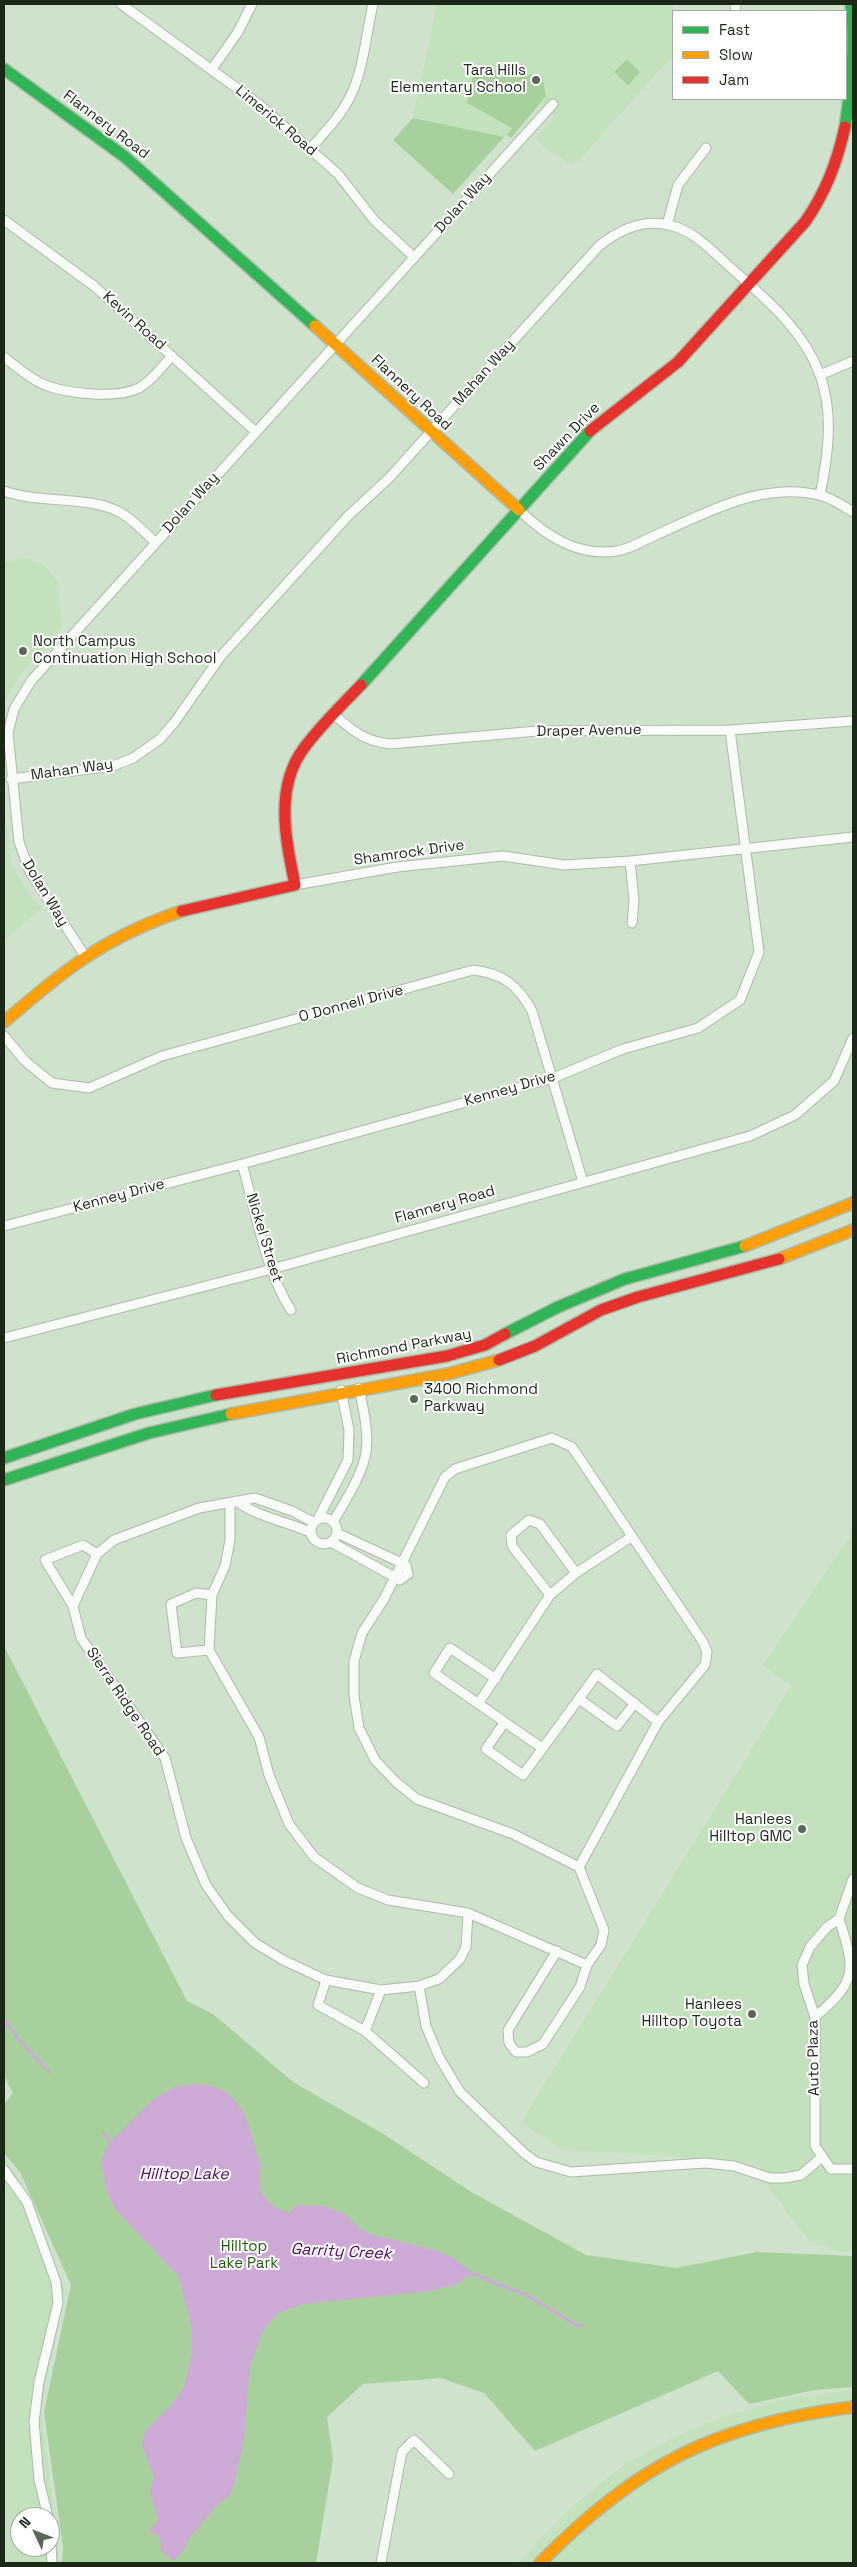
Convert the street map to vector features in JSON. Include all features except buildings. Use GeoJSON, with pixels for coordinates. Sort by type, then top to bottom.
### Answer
{"type":"FeatureCollection","features":[{"type":"Feature","properties":{"kind":"main road","name":"Shawn Drive"},"geometry":{"type":"LineString","coordinates":[[295,885],[284,826],[284,802],[292,767],[304,748],[604,418],[678,362],[815,210],[832,181],[844,139],[852,59],[853,20],[851,4]]}},
{"type":"Feature","properties":{"kind":"main road","name":"Flannery Road"},"geometry":{"type":"LineString","coordinates":[[4,69],[141,170],[336,344],[430,432],[519,510]]}},
{"type":"Feature","properties":{"kind":"main road","name":"Shamrock Drive"},"geometry":{"type":"LineString","coordinates":[[4,1022],[85,956],[133,929],[213,901],[295,885]]}},
{"type":"Feature","properties":{"kind":"main road","name":"Richmond Parkway"},"geometry":{"type":"LineString","coordinates":[[4,1458],[135,1414],[230,1392],[338,1376],[447,1356],[485,1345],[558,1307],[625,1279],[736,1250],[853,1203]]}},
{"type":"Feature","properties":{"kind":"main road"},"geometry":{"type":"LineString","coordinates":[[4,1480],[149,1432],[263,1407],[448,1374],[494,1362],[535,1346],[601,1310],[638,1297],[787,1256],[853,1230]]}},
{"type":"Feature","properties":{"kind":"main road"},"geometry":{"type":"LineString","coordinates":[[540,2563],[573,2528],[618,2491],[659,2465],[692,2448],[736,2430],[771,2420],[818,2411],[853,2407]]}},
{"type":"Feature","properties":{"kind":"street","name":"Limerick Road"},"geometry":{"type":"LineString","coordinates":[[121,4],[260,104],[344,181],[374,220],[414,256]]}},
{"type":"Feature","properties":{"kind":"street"},"geometry":{"type":"LineString","coordinates":[[212,69],[238,32],[252,4]]}},
{"type":"Feature","properties":{"kind":"street"},"geometry":{"type":"LineString","coordinates":[[310,149],[335,121],[350,96],[359,71],[373,4]]}},
{"type":"Feature","properties":{"kind":"street","name":"Dolan Way"},"geometry":{"type":"LineString","coordinates":[[85,956],[42,892],[23,858],[11,779],[8,733],[14,708],[22,693],[553,104]]}},
{"type":"Feature","properties":{"kind":"street"},"geometry":{"type":"LineString","coordinates":[[668,225],[678,185],[706,148]]}},
{"type":"Feature","properties":{"kind":"street","name":"Kevin Road"},"geometry":{"type":"LineString","coordinates":[[4,220],[87,280],[256,432]]}},
{"type":"Feature","properties":{"kind":"street","name":"Mahan Way"},"geometry":{"type":"LineString","coordinates":[[11,779],[113,766],[137,755],[160,739],[174,723],[221,656],[348,516],[389,478],[599,246],[614,235],[632,227],[650,224],[668,225],[694,236],[772,305],[804,343],[820,375],[826,406],[829,438],[820,495]]}},
{"type":"Feature","properties":{"kind":"street"},"geometry":{"type":"LineString","coordinates":[[4,357],[44,384],[88,393],[112,394],[132,391],[142,386],[172,356]]}},
{"type":"Feature","properties":{"kind":"street"},"geometry":{"type":"LineString","coordinates":[[820,375],[853,361]]}},
{"type":"Feature","properties":{"kind":"street"},"geometry":{"type":"LineString","coordinates":[[4,491],[33,498],[109,508],[126,516],[156,543]]}},
{"type":"Feature","properties":{"kind":"street","name":"Flannery Road"},"geometry":{"type":"LineString","coordinates":[[519,510],[547,535],[565,544],[590,550],[618,551],[746,496],[782,493],[820,495],[853,512]]}},
{"type":"Feature","properties":{"kind":"street","name":"Draper Avenue"},"geometry":{"type":"LineString","coordinates":[[334,714],[362,738],[377,743],[391,744],[537,731],[730,730],[853,721]]}},
{"type":"Feature","properties":{"kind":"street","name":"Kenney Drive"},"geometry":{"type":"LineString","coordinates":[[4,1226],[242,1164],[553,1078],[623,1049],[698,1028],[740,1000],[759,952],[730,730]]}},
{"type":"Feature","properties":{"kind":"street","name":"Shamrock Drive"},"geometry":{"type":"LineString","coordinates":[[295,885],[398,867],[503,856],[564,865],[745,850],[853,836]]}},
{"type":"Feature","properties":{"kind":"street"},"geometry":{"type":"LineString","coordinates":[[630,861],[634,901],[632,923]]}},
{"type":"Feature","properties":{"kind":"street","name":"O Donnell Drive"},"geometry":{"type":"LineString","coordinates":[[4,1036],[25,1062],[52,1083],[89,1088],[162,1056],[472,970],[490,972],[510,982],[524,996],[532,1011],[582,1182]]}},
{"type":"Feature","properties":{"kind":"street","name":"Flannery Road"},"geometry":{"type":"LineString","coordinates":[[4,1338],[272,1269],[750,1136],[795,1115],[834,1081],[853,1038]]}},
{"type":"Feature","properties":{"kind":"street","name":"Nickel Street"},"geometry":{"type":"LineString","coordinates":[[242,1164],[272,1269],[282,1296],[292,1310]]}},
{"type":"Feature","properties":{"kind":"street"},"geometry":{"type":"LineString","coordinates":[[333,1522],[348,1497],[366,1454],[367,1433],[355,1373]]}},
{"type":"Feature","properties":{"kind":"street"},"geometry":{"type":"LineString","coordinates":[[310,1532],[348,1460],[349,1430],[338,1376]]}},
{"type":"Feature","properties":{"kind":"street"},"geometry":{"type":"LineString","coordinates":[[557,1951],[508,2030],[509,2043],[516,2052],[527,2052],[543,2044],[580,1987],[588,1965],[601,1944],[604,1930],[579,1867],[513,1834],[417,1798],[397,1783],[375,1760],[358,1728],[354,1696],[354,1662],[362,1633],[384,1599],[445,1477],[455,1469],[552,1438],[572,1447],[703,1642],[707,1652],[705,1665],[658,1722],[579,1867]]}},
{"type":"Feature","properties":{"kind":"street"},"geometry":{"type":"LineString","coordinates":[[73,1606],[96,1554],[114,1540],[199,1508],[256,1498],[316,1521],[325,1518],[333,1522],[337,1532],[401,1562]]}},
{"type":"Feature","properties":{"kind":"street"},"geometry":{"type":"LineString","coordinates":[[233,1502],[250,1511],[287,1522],[310,1532],[317,1543],[326,1545],[331,1542],[337,1532]]}},
{"type":"Feature","properties":{"kind":"street"},"geometry":{"type":"LineString","coordinates":[[233,1502],[230,1540],[225,1566],[212,1595],[209,1650],[259,1738],[269,1775],[288,1824],[314,1857],[358,1888],[388,1900],[468,1913],[588,1965]]}},
{"type":"Feature","properties":{"kind":"street"},"geometry":{"type":"LineString","coordinates":[[550,1595],[512,1546],[511,1535],[529,1520],[540,1524],[576,1573]]}},
{"type":"Feature","properties":{"kind":"street"},"geometry":{"type":"LineString","coordinates":[[478,1704],[550,1595],[576,1573],[631,1537]]}},
{"type":"Feature","properties":{"kind":"street"},"geometry":{"type":"LineString","coordinates":[[331,1542],[394,1577]]}},
{"type":"Feature","properties":{"kind":"street","name":"Sierra Ridge Road"},"geometry":{"type":"LineString","coordinates":[[96,1554],[83,1545],[45,1560],[73,1606],[81,1638],[165,1758],[186,1838],[206,1885],[228,1916],[255,1943],[283,1960],[326,1980],[381,1990],[419,1986],[439,1979],[460,1959],[466,1947],[468,1913]]}},
{"type":"Feature","properties":{"kind":"street"},"geometry":{"type":"LineString","coordinates":[[360,1558],[366,1546]]}},
{"type":"Feature","properties":{"kind":"street"},"geometry":{"type":"LineString","coordinates":[[209,1650],[177,1653],[171,1604],[196,1592],[212,1595]]}},
{"type":"Feature","properties":{"kind":"street"},"geometry":{"type":"LineString","coordinates":[[496,1679],[450,1648],[434,1673],[542,1748]]}},
{"type":"Feature","properties":{"kind":"street"},"geometry":{"type":"LineString","coordinates":[[504,1722],[486,1748],[523,1775],[597,1674],[658,1722]]}},
{"type":"Feature","properties":{"kind":"street"},"geometry":{"type":"LineString","coordinates":[[579,1699],[617,1726],[635,1703]]}},
{"type":"Feature","properties":{"kind":"street","name":"Auto Plaza"},"geometry":{"type":"LineString","coordinates":[[822,2157],[815,2146],[814,2017],[804,1984],[802,1965],[810,1947],[828,1927],[839,1919],[853,1879]]}},
{"type":"Feature","properties":{"kind":"street"},"geometry":{"type":"LineString","coordinates":[[814,2017],[834,2002],[846,1987],[853,1972],[852,1961],[839,1919]]}},
{"type":"Feature","properties":{"kind":"street"},"geometry":{"type":"LineString","coordinates":[[326,1980],[318,2005],[365,2031],[424,2083]]}},
{"type":"Feature","properties":{"kind":"street"},"geometry":{"type":"LineString","coordinates":[[419,1986],[426,2026],[439,2057],[460,2092],[524,2153],[536,2162],[571,2172],[705,2164],[734,2166],[770,2178],[784,2178],[801,2175],[822,2157],[831,2169],[853,2169]]}},
{"type":"Feature","properties":{"kind":"street"},"geometry":{"type":"LineString","coordinates":[[365,2031],[381,1990]]}},
{"type":"Feature","properties":{"kind":"street"},"geometry":{"type":"LineString","coordinates":[[4,2170],[27,2202],[56,2282],[58,2303],[39,2382],[34,2422],[39,2480],[46,2507]]}},
{"type":"Feature","properties":{"kind":"street"},"geometry":{"type":"LineString","coordinates":[[381,2563],[402,2452],[414,2440],[449,2474]]}},
{"type":"Feature","properties":{"kind":"shaded area","name":"Tara Hills Elementary School"},"geometry":{"type":"Polygon","coordinates":[[[437,4],[674,4],[674,10],[672,10],[672,56],[574,166],[549,151],[535,138],[555,116],[541,103],[511,138],[507,135],[504,137],[413,118],[437,4]]]}},
{"type":"Feature","properties":{"kind":"shaded area","name":"North Campus Continuation High School"},"geometry":{"type":"Polygon","coordinates":[[[23,558],[43,564],[58,583],[62,627],[21,674],[4,701],[4,562],[23,558]]]}},
{"type":"Feature","properties":{"kind":"shaded area"},"geometry":{"type":"Polygon","coordinates":[[[4,807],[12,866],[29,895],[42,908],[4,940],[4,807]]]}},
{"type":"Feature","properties":{"kind":"shaded area"},"geometry":{"type":"Polygon","coordinates":[[[853,1532],[853,2252],[837,2251],[808,2240],[769,2188],[758,2163],[613,2152],[563,2151],[521,2122],[791,1686],[763,1665],[853,1532]]]}},
{"type":"Feature","properties":{"kind":"shaded area"},"geometry":{"type":"Polygon","coordinates":[[[4,2160],[17,2175],[64,2289],[41,2410],[53,2507],[10,2507],[10,2557],[59,2557],[58,2563],[4,2563],[4,2160]]]}},
{"type":"Feature","properties":{"kind":"shaded area"},"geometry":{"type":"Polygon","coordinates":[[[853,2390],[853,2563],[517,2563],[575,2504],[620,2468],[670,2439],[726,2416],[785,2399],[853,2390]]]}},
{"type":"Feature","properties":{"kind":"green space"},"geometry":{"type":"Polygon","coordinates":[[[627,59],[640,72],[628,85],[614,72],[627,59]]]}},
{"type":"Feature","properties":{"kind":"green space"},"geometry":{"type":"Polygon","coordinates":[[[475,65],[528,77],[529,74],[542,76],[546,96],[511,138],[507,135],[512,128],[467,103],[475,65]]]}},
{"type":"Feature","properties":{"kind":"green space"},"geometry":{"type":"Polygon","coordinates":[[[413,118],[504,137],[453,194],[393,140],[413,118]]]}},
{"type":"Feature","properties":{"kind":"green space","name":"Hilltop Lake Park"},"geometry":{"type":"Polygon","coordinates":[[[4,1646],[187,2001],[213,2014],[293,2082],[385,2135],[473,2193],[586,2255],[676,2268],[757,2252],[853,2256],[853,2387],[815,2390],[749,2404],[718,2371],[535,2451],[484,2393],[441,2378],[363,2384],[327,2417],[333,2459],[316,2563],[62,2563],[63,2547],[60,2507],[57,2507],[44,2412],[71,2285],[20,2172],[4,2153],[4,2104],[13,2093],[4,2076],[4,1646]]]}},
{"type":"Feature","properties":{"kind":"water","name":"Hilltop Lake"},"geometry":{"type":"Polygon","coordinates":[[[194,2084],[217,2088],[226,2093],[240,2106],[245,2115],[261,2163],[260,2182],[263,2195],[273,2205],[289,2213],[297,2205],[324,2206],[346,2215],[359,2228],[373,2235],[438,2251],[453,2258],[473,2273],[455,2285],[430,2291],[303,2304],[278,2313],[263,2331],[250,2365],[244,2440],[234,2485],[229,2497],[219,2503],[190,2537],[184,2550],[173,2561],[161,2551],[160,2537],[149,2532],[158,2520],[150,2491],[154,2477],[142,2445],[145,2431],[170,2407],[184,2387],[192,2354],[192,2329],[179,2277],[115,2209],[107,2192],[101,2162],[108,2145],[152,2100],[174,2087],[194,2084]]]}},
{"type":"Feature","properties":{"kind":"waterway","name":"Garrity Creek"},"geometry":{"type":"LineString","coordinates":[[4,2018],[18,2039],[49,2072]]}},
{"type":"Feature","properties":{"kind":"waterway","name":"Garrity Creek"},"geometry":{"type":"LineString","coordinates":[[103,2133],[113,2143]]}},
{"type":"Feature","properties":{"kind":"waterway","name":"Garrity Creek"},"geometry":{"type":"LineString","coordinates":[[470,2273],[528,2296],[576,2325],[582,2326]]}},
{"type":"Feature","properties":{"kind":"traffic: fast"},"geometry":{"type":"LineString","coordinates":[[845,127],[852,66],[853,34],[851,4]]}},
{"type":"Feature","properties":{"kind":"traffic: fast"},"geometry":{"type":"LineString","coordinates":[[4,69],[125,157],[315,326]]}},
{"type":"Feature","properties":{"kind":"traffic: fast"},"geometry":{"type":"LineString","coordinates":[[361,685],[590,431]]}},
{"type":"Feature","properties":{"kind":"traffic: fast"},"geometry":{"type":"LineString","coordinates":[[505,1334],[558,1307],[625,1279],[745,1246]]}},
{"type":"Feature","properties":{"kind":"traffic: fast"},"geometry":{"type":"LineString","coordinates":[[4,1458],[135,1414],[216,1395]]}},
{"type":"Feature","properties":{"kind":"traffic: fast"},"geometry":{"type":"LineString","coordinates":[[4,1480],[149,1433],[231,1414]]}},
{"type":"Feature","properties":{"kind":"traffic: slow"},"geometry":{"type":"LineString","coordinates":[[315,326],[519,510]]}},
{"type":"Feature","properties":{"kind":"traffic: slow"},"geometry":{"type":"LineString","coordinates":[[4,1022],[47,986],[107,944],[154,921],[182,911]]}},
{"type":"Feature","properties":{"kind":"traffic: slow"},"geometry":{"type":"LineString","coordinates":[[745,1246],[853,1203]]}},
{"type":"Feature","properties":{"kind":"traffic: slow"},"geometry":{"type":"LineString","coordinates":[[779,1259],[853,1230]]}},
{"type":"Feature","properties":{"kind":"traffic: slow"},"geometry":{"type":"LineString","coordinates":[[231,1414],[448,1374],[499,1360]]}},
{"type":"Feature","properties":{"kind":"traffic: slow"},"geometry":{"type":"LineString","coordinates":[[540,2563],[575,2529],[610,2500],[645,2475],[681,2455],[719,2438],[760,2425],[853,2407]]}},
{"type":"Feature","properties":{"kind":"traffic: jam"},"geometry":{"type":"LineString","coordinates":[[590,431],[678,362],[805,222],[830,176],[845,127]]}},
{"type":"Feature","properties":{"kind":"traffic: jam"},"geometry":{"type":"LineString","coordinates":[[182,911],[295,885],[288,850],[285,815],[289,780],[304,748],[324,723],[361,685]]}},
{"type":"Feature","properties":{"kind":"traffic: jam"},"geometry":{"type":"LineString","coordinates":[[499,1360],[535,1346],[601,1310],[638,1297],[779,1259]]}},
{"type":"Feature","properties":{"kind":"traffic: jam"},"geometry":{"type":"LineString","coordinates":[[216,1395],[447,1356],[485,1345],[505,1334]]}},
{"type":"Feature","properties":{"kind":"place","name":"Tara Hills Elementary School"},"geometry":{"type":"Point","coordinates":[536,80]}},
{"type":"Feature","properties":{"kind":"place","name":"North Campus Continuation High School"},"geometry":{"type":"Point","coordinates":[23,651]}},
{"type":"Feature","properties":{"kind":"place","name":"3400 Richmond Parkway"},"geometry":{"type":"Point","coordinates":[414,1399]}},
{"type":"Feature","properties":{"kind":"place","name":"Hanlees Hilltop GMC"},"geometry":{"type":"Point","coordinates":[802,1829]}},
{"type":"Feature","properties":{"kind":"place","name":"Hanlees Hilltop Toyota"},"geometry":{"type":"Point","coordinates":[752,2014]}}]}
